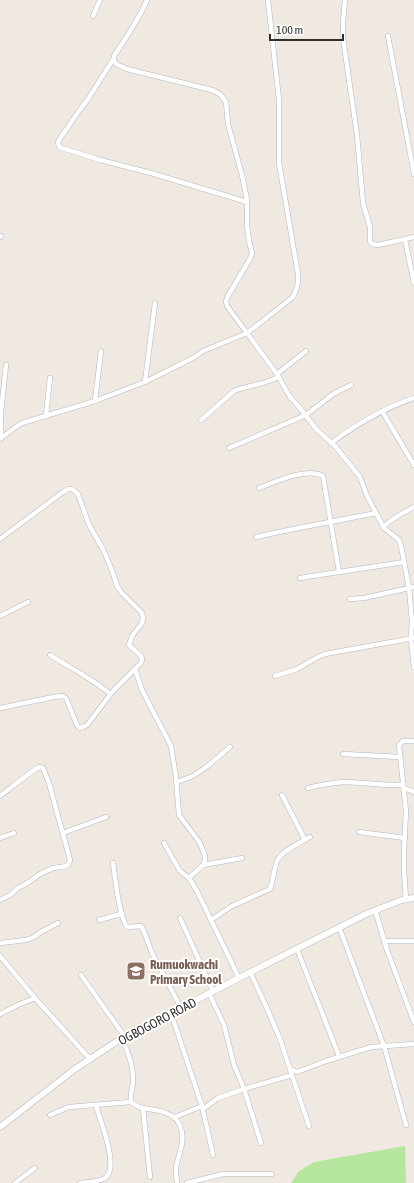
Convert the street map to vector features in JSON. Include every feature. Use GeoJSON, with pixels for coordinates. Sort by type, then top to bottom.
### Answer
{"type":"FeatureCollection","features":[{"type":"Feature","properties":{"kind":"street"},"geometry":{"type":"LineString","coordinates":[[93,16],[100,0]]}},
{"type":"Feature","properties":{"kind":"street"},"geometry":{"type":"LineString","coordinates":[[147,0],[114,58],[88,99],[61,137],[58,142],[59,146],[100,160],[151,173],[247,202]]}},
{"type":"Feature","properties":{"kind":"street"},"geometry":{"type":"LineString","coordinates":[[0,439],[22,423],[95,400],[145,382],[193,358],[203,351],[247,333],[292,297],[298,283],[293,243],[279,163],[279,100],[268,0]]}},
{"type":"Feature","properties":{"kind":"street"},"geometry":{"type":"LineString","coordinates":[[345,0],[343,38],[357,136],[363,203],[370,227],[370,241],[372,244],[378,245],[414,237]]}},
{"type":"Feature","properties":{"kind":"street"},"geometry":{"type":"LineString","coordinates":[[388,36],[414,174]]}},
{"type":"Feature","properties":{"kind":"street"},"geometry":{"type":"LineString","coordinates":[[114,58],[116,64],[127,69],[212,90],[221,95],[226,102],[228,124],[242,175],[247,202],[247,226],[252,253],[226,301],[230,310],[278,376],[290,396],[317,430],[332,443],[360,477],[367,496],[383,527],[398,540],[401,546],[411,588],[414,667]]}},
{"type":"Feature","properties":{"kind":"street"},"geometry":{"type":"LineString","coordinates":[[405,240],[414,283]]}},
{"type":"Feature","properties":{"kind":"street"},"geometry":{"type":"LineString","coordinates":[[145,382],[156,303]]}},
{"type":"Feature","properties":{"kind":"street"},"geometry":{"type":"LineString","coordinates":[[95,400],[101,351]]}},
{"type":"Feature","properties":{"kind":"street"},"geometry":{"type":"LineString","coordinates":[[201,420],[234,391],[263,383],[278,376],[306,351]]}},
{"type":"Feature","properties":{"kind":"street"},"geometry":{"type":"LineString","coordinates":[[0,439],[6,365]]}},
{"type":"Feature","properties":{"kind":"street"},"geometry":{"type":"LineString","coordinates":[[46,415],[50,378]]}},
{"type":"Feature","properties":{"kind":"street"},"geometry":{"type":"LineString","coordinates":[[229,448],[306,415],[333,394],[351,385]]}},
{"type":"Feature","properties":{"kind":"street"},"geometry":{"type":"LineString","coordinates":[[332,443],[358,424],[392,406],[414,398]]}},
{"type":"Feature","properties":{"kind":"street"},"geometry":{"type":"LineString","coordinates":[[382,411],[414,465]]}},
{"type":"Feature","properties":{"kind":"street"},"geometry":{"type":"LineString","coordinates":[[259,488],[297,475],[312,473],[323,476],[339,572]]}},
{"type":"Feature","properties":{"kind":"street"},"geometry":{"type":"LineString","coordinates":[[0,539],[63,492],[68,489],[72,489],[78,494],[89,525],[103,549],[117,586],[121,592],[142,612],[143,618],[142,623],[130,641],[130,645],[141,656],[141,663],[110,694],[87,725],[80,728],[77,725],[66,698],[63,696],[0,708]]}},
{"type":"Feature","properties":{"kind":"street"},"geometry":{"type":"LineString","coordinates":[[383,527],[399,514],[414,508]]}},
{"type":"Feature","properties":{"kind":"street"},"geometry":{"type":"LineString","coordinates":[[256,537],[376,513]]}},
{"type":"Feature","properties":{"kind":"street"},"geometry":{"type":"LineString","coordinates":[[300,578],[404,562]]}},
{"type":"Feature","properties":{"kind":"street"},"geometry":{"type":"LineString","coordinates":[[350,599],[364,598],[411,588]]}},
{"type":"Feature","properties":{"kind":"street"},"geometry":{"type":"LineString","coordinates":[[0,616],[28,602]]}},
{"type":"Feature","properties":{"kind":"street"},"geometry":{"type":"LineString","coordinates":[[275,676],[297,669],[325,654],[412,638]]}},
{"type":"Feature","properties":{"kind":"street"},"geometry":{"type":"LineString","coordinates":[[50,655],[64,665],[94,681],[110,694]]}},
{"type":"Feature","properties":{"kind":"street"},"geometry":{"type":"LineString","coordinates":[[135,669],[142,690],[171,746],[177,782],[180,815],[200,843],[206,856],[203,865],[189,878]]}},
{"type":"Feature","properties":{"kind":"street"},"geometry":{"type":"LineString","coordinates":[[406,899],[404,870],[406,811],[399,745],[403,741],[414,741]]}},
{"type":"Feature","properties":{"kind":"street"},"geometry":{"type":"LineString","coordinates":[[177,782],[193,776],[209,765],[230,747]]}},
{"type":"Feature","properties":{"kind":"street"},"geometry":{"type":"LineString","coordinates":[[344,754],[400,757]]}},
{"type":"Feature","properties":{"kind":"street"},"geometry":{"type":"LineString","coordinates":[[0,796],[39,767],[43,768],[55,802],[70,860],[68,865],[53,868],[40,874],[10,895],[0,900]]}},
{"type":"Feature","properties":{"kind":"street"},"geometry":{"type":"LineString","coordinates":[[308,788],[321,784],[344,782],[404,786],[414,792]]}},
{"type":"Feature","properties":{"kind":"street"},"geometry":{"type":"LineString","coordinates":[[282,795],[305,840]]}},
{"type":"Feature","properties":{"kind":"street"},"geometry":{"type":"LineString","coordinates":[[63,832],[106,817]]}},
{"type":"Feature","properties":{"kind":"street"},"geometry":{"type":"LineString","coordinates":[[359,832],[405,838]]}},
{"type":"Feature","properties":{"kind":"street"},"geometry":{"type":"LineString","coordinates":[[0,838],[14,833]]}},
{"type":"Feature","properties":{"kind":"street"},"geometry":{"type":"LineString","coordinates":[[211,920],[232,906],[270,889],[280,856],[287,850],[310,837]]}},
{"type":"Feature","properties":{"kind":"street"},"geometry":{"type":"LineString","coordinates":[[164,843],[180,871],[189,878],[198,893],[239,978]]}},
{"type":"Feature","properties":{"kind":"street"},"geometry":{"type":"LineString","coordinates":[[203,865],[242,858]]}},
{"type":"Feature","properties":{"kind":"street"},"geometry":{"type":"LineString","coordinates":[[113,863],[121,914],[126,926],[140,926],[143,929],[152,953],[181,1008]]}},
{"type":"Feature","properties":{"kind":"street","name":"OGBOGORO ROAD"},"geometry":{"type":"LineString","coordinates":[[0,1127],[75,1069],[124,1038],[250,972],[375,910],[406,899],[414,898]]}},
{"type":"Feature","properties":{"kind":"street"},"geometry":{"type":"LineString","coordinates":[[375,910],[384,941],[414,1022]]}},
{"type":"Feature","properties":{"kind":"street"},"geometry":{"type":"LineString","coordinates":[[99,920],[121,914]]}},
{"type":"Feature","properties":{"kind":"street"},"geometry":{"type":"LineString","coordinates":[[180,918],[224,1024],[234,1065],[244,1089],[261,1143]]}},
{"type":"Feature","properties":{"kind":"street"},"geometry":{"type":"LineString","coordinates":[[0,943],[26,940],[58,923]]}},
{"type":"Feature","properties":{"kind":"street"},"geometry":{"type":"LineString","coordinates":[[339,928],[384,1046],[406,1125]]}},
{"type":"Feature","properties":{"kind":"street"},"geometry":{"type":"LineString","coordinates":[[384,941],[414,941]]}},
{"type":"Feature","properties":{"kind":"street"},"geometry":{"type":"LineString","coordinates":[[297,949],[339,1056]]}},
{"type":"Feature","properties":{"kind":"street"},"geometry":{"type":"LineString","coordinates":[[0,956],[2,963],[90,1059]]}},
{"type":"Feature","properties":{"kind":"street"},"geometry":{"type":"LineString","coordinates":[[250,972],[269,1013],[290,1069],[294,1075],[309,1126]]}},
{"type":"Feature","properties":{"kind":"street"},"geometry":{"type":"LineString","coordinates":[[81,975],[124,1038],[132,1068],[133,1083],[131,1102]]}},
{"type":"Feature","properties":{"kind":"street"},"geometry":{"type":"LineString","coordinates":[[0,1014],[35,998]]}},
{"type":"Feature","properties":{"kind":"street"},"geometry":{"type":"LineString","coordinates":[[171,1013],[202,1108],[213,1155]]}},
{"type":"Feature","properties":{"kind":"street"},"geometry":{"type":"LineString","coordinates":[[175,1117],[202,1108],[218,1098],[294,1075],[339,1056],[371,1047],[414,1044]]}},
{"type":"Feature","properties":{"kind":"street"},"geometry":{"type":"LineString","coordinates":[[50,1115],[69,1107],[131,1102],[143,1108],[166,1112],[175,1117],[178,1121],[181,1127],[183,1139],[176,1166],[177,1183]]}},
{"type":"Feature","properties":{"kind":"street"},"geometry":{"type":"LineString","coordinates":[[80,1183],[100,1180],[106,1177],[109,1173],[111,1162],[109,1146],[96,1106]]}},
{"type":"Feature","properties":{"kind":"street"},"geometry":{"type":"LineString","coordinates":[[143,1108],[150,1177]]}},
{"type":"Feature","properties":{"kind":"street"},"geometry":{"type":"LineString","coordinates":[[15,1183],[35,1168]]}},
{"type":"Feature","properties":{"kind":"street"},"geometry":{"type":"LineString","coordinates":[[187,1183],[223,1174],[272,1174]]}},
{"type":"Feature","properties":{"kind":"green space"},"geometry":{"type":"Polygon","coordinates":[[[405,1146],[406,1183],[291,1183],[298,1172],[314,1162],[405,1146]]]}},
{"type":"Feature","properties":{"kind":"place","name":"Rumuokwachi Primary School"},"geometry":{"type":"Point","coordinates":[136,971]}}]}
